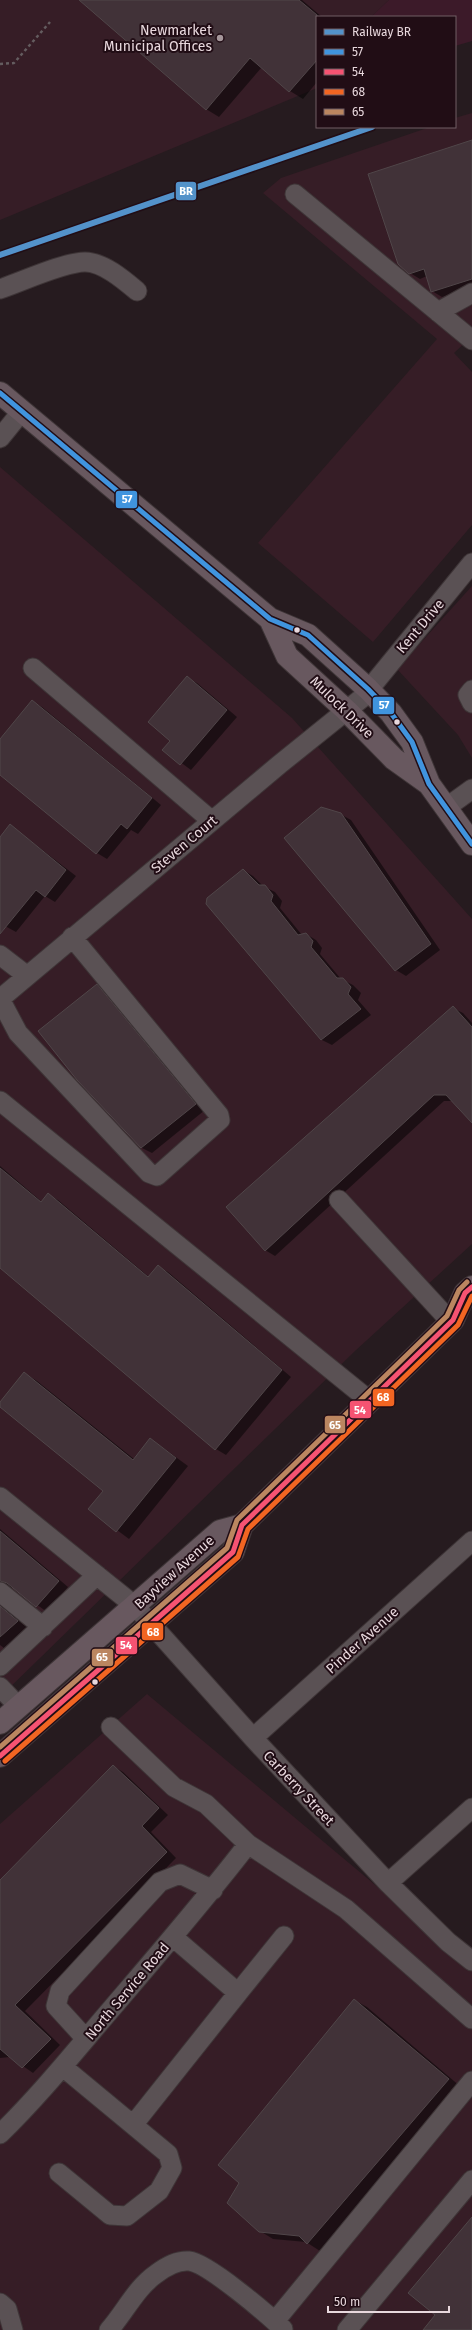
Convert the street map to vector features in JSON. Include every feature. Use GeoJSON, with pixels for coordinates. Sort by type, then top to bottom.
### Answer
{"type":"FeatureCollection","features":[{"type":"Feature","properties":{"kind":"main road","name":"Mulock Drive"},"geometry":{"type":"LineString","coordinates":[[0,393],[270,619],[308,635],[368,689],[391,713],[412,742],[429,784]]}},
{"type":"Feature","properties":{"kind":"main road","name":"Mulock Drive"},"geometry":{"type":"LineString","coordinates":[[270,619],[287,656],[347,711],[394,758],[429,784],[447,807],[472,844]]}},
{"type":"Feature","properties":{"kind":"main road"},"geometry":{"type":"LineString","coordinates":[[242,1525],[370,1400],[459,1319],[465,1293],[472,1287]]}},
{"type":"Feature","properties":{"kind":"main road","name":"Bayview Avenue"},"geometry":{"type":"LineString","coordinates":[[0,1724],[220,1531],[242,1525]]}},
{"type":"Feature","properties":{"kind":"main road","name":"Bayview Avenue"},"geometry":{"type":"LineString","coordinates":[[0,1756],[233,1552],[242,1525]]}},
{"type":"Feature","properties":{"kind":"street"},"geometry":{"type":"LineString","coordinates":[[295,194],[472,340]]}},
{"type":"Feature","properties":{"kind":"street"},"geometry":{"type":"LineString","coordinates":[[0,289],[52,270],[85,262],[113,271],[138,291]]}},
{"type":"Feature","properties":{"kind":"street"},"geometry":{"type":"LineString","coordinates":[[438,312],[472,293]]}},
{"type":"Feature","properties":{"kind":"street"},"geometry":{"type":"LineString","coordinates":[[0,438],[22,411]]}},
{"type":"Feature","properties":{"kind":"street","name":"Kent Drive"},"geometry":{"type":"LineString","coordinates":[[368,689],[472,563]]}},
{"type":"Feature","properties":{"kind":"street"},"geometry":{"type":"LineString","coordinates":[[33,668],[212,821]]}},
{"type":"Feature","properties":{"kind":"street","name":"Steven Court"},"geometry":{"type":"LineString","coordinates":[[0,999],[26,975],[347,711],[362,698],[368,689]]}},
{"type":"Feature","properties":{"kind":"street"},"geometry":{"type":"LineString","coordinates":[[472,690],[468,695],[472,703]]}},
{"type":"Feature","properties":{"kind":"street"},"geometry":{"type":"LineString","coordinates":[[447,807],[472,789]]}},
{"type":"Feature","properties":{"kind":"street"},"geometry":{"type":"LineString","coordinates":[[0,999],[18,1033],[149,1173],[157,1176],[220,1120],[220,1115],[72,937]]}},
{"type":"Feature","properties":{"kind":"street"},"geometry":{"type":"LineString","coordinates":[[0,955],[26,975]]}},
{"type":"Feature","properties":{"kind":"street"},"geometry":{"type":"LineString","coordinates":[[0,1101],[370,1400]]}},
{"type":"Feature","properties":{"kind":"street"},"geometry":{"type":"LineString","coordinates":[[339,1200],[459,1319]]}},
{"type":"Feature","properties":{"kind":"street","name":"Carberry Street"},"geometry":{"type":"LineString","coordinates":[[0,1496],[135,1606],[252,1738],[388,1883],[448,1942],[472,1961]]}},
{"type":"Feature","properties":{"kind":"street","name":"Pinder Avenue"},"geometry":{"type":"LineString","coordinates":[[252,1738],[472,1541]]}},
{"type":"Feature","properties":{"kind":"street"},"geometry":{"type":"LineString","coordinates":[[0,1666],[97,1575]]}},
{"type":"Feature","properties":{"kind":"street"},"geometry":{"type":"LineString","coordinates":[[0,1592],[43,1626]]}},
{"type":"Feature","properties":{"kind":"street"},"geometry":{"type":"LineString","coordinates":[[0,1687],[19,1707]]}},
{"type":"Feature","properties":{"kind":"street"},"geometry":{"type":"LineString","coordinates":[[111,1727],[174,1787],[206,1804],[248,1844],[346,1909],[472,2019]]}},
{"type":"Feature","properties":{"kind":"street"},"geometry":{"type":"LineString","coordinates":[[388,1883],[472,1808]]}},
{"type":"Feature","properties":{"kind":"street","name":"North Service Road"},"geometry":{"type":"LineString","coordinates":[[0,2134],[28,2107],[63,2067],[213,1890],[248,1844]]}},
{"type":"Feature","properties":{"kind":"street"},"geometry":{"type":"LineString","coordinates":[[86,2039],[56,2006],[60,1991],[160,1882],[180,1874],[213,1890]]}},
{"type":"Feature","properties":{"kind":"street"},"geometry":{"type":"LineString","coordinates":[[133,2125],[284,1936]]}},
{"type":"Feature","properties":{"kind":"street"},"geometry":{"type":"LineString","coordinates":[[173,1937],[238,1993]]}},
{"type":"Feature","properties":{"kind":"street"},"geometry":{"type":"LineString","coordinates":[[59,2172],[110,2215],[127,2216],[159,2190],[172,2168],[168,2154],[63,2067]]}},
{"type":"Feature","properties":{"kind":"street"},"geometry":{"type":"LineString","coordinates":[[109,2330],[136,2294],[155,2274],[171,2264],[189,2261],[215,2274],[279,2326],[472,2081]]}},
{"type":"Feature","properties":{"kind":"street"},"geometry":{"type":"LineString","coordinates":[[347,2330],[472,2180]]}},
{"type":"Feature","properties":{"kind":"street"},"geometry":{"type":"LineString","coordinates":[[0,2302],[7,2309],[13,2330]]}},
{"type":"Feature","properties":{"kind":"path"},"geometry":{"type":"LineString","coordinates":[[0,64],[14,63],[50,22]]}},
{"type":"Feature","properties":{"kind":"shaded area"},"geometry":{"type":"Polygon","coordinates":[[[0,0],[389,0],[372,16],[316,16],[316,88],[0,220],[0,0]]]}},
{"type":"Feature","properties":{"kind":"shaded area"},"geometry":{"type":"Polygon","coordinates":[[[389,0],[472,0],[472,41],[456,46],[456,16],[372,16],[389,0]]]}},
{"type":"Feature","properties":{"kind":"shaded area"},"geometry":{"type":"Polygon","coordinates":[[[472,113],[472,336],[454,353],[472,372],[472,525],[373,642],[258,543],[437,339],[263,193],[281,178],[427,128],[456,128],[456,118],[472,113]]]}},
{"type":"Feature","properties":{"kind":"shaded area"},"geometry":{"type":"Polygon","coordinates":[[[0,467],[292,718],[472,919],[472,1244],[355,1351],[0,1697],[0,467]]]}},
{"type":"Feature","properties":{"kind":"shaded area"},"geometry":{"type":"Polygon","coordinates":[[[472,586],[472,758],[458,735],[397,669],[472,586]]]}},
{"type":"Feature","properties":{"kind":"shaded area"},"geometry":{"type":"Polygon","coordinates":[[[147,1694],[472,1966],[472,2330],[0,2330],[0,1824],[147,1694]]]}},
{"type":"Feature","properties":{"kind":"building","name":"Newmarket Municipal Offices"},"geometry":{"type":"Polygon","coordinates":[[[79,0],[299,0],[317,15],[316,61],[289,92],[250,58],[206,110],[79,0]]]}},
{"type":"Feature","properties":{"kind":"building"},"geometry":{"type":"Polygon","coordinates":[[[472,140],[472,279],[431,292],[424,269],[409,274],[398,264],[368,174],[472,140]]]}},
{"type":"Feature","properties":{"kind":"building"},"geometry":{"type":"Polygon","coordinates":[[[187,676],[227,710],[180,765],[162,750],[170,741],[148,722],[187,676]]]}},
{"type":"Feature","properties":{"kind":"building"},"geometry":{"type":"Polygon","coordinates":[[[32,700],[152,798],[127,829],[121,824],[96,854],[0,775],[0,739],[32,700]]]}},
{"type":"Feature","properties":{"kind":"building"},"geometry":{"type":"Polygon","coordinates":[[[321,807],[341,813],[431,944],[395,971],[284,838],[321,807]]]}},
{"type":"Feature","properties":{"kind":"building"},"geometry":{"type":"Polygon","coordinates":[[[10,824],[66,870],[45,897],[36,890],[0,934],[0,837],[10,824]]]}},
{"type":"Feature","properties":{"kind":"building"},"geometry":{"type":"Polygon","coordinates":[[[243,869],[259,885],[265,885],[273,895],[271,901],[298,935],[306,933],[313,941],[311,947],[337,978],[343,978],[351,987],[348,994],[361,1009],[321,1040],[206,904],[207,898],[243,869]]]}},
{"type":"Feature","properties":{"kind":"building"},"geometry":{"type":"Polygon","coordinates":[[[97,984],[196,1104],[141,1148],[77,1080],[38,1031],[97,984]]]}},
{"type":"Feature","properties":{"kind":"building"},"geometry":{"type":"Polygon","coordinates":[[[453,1006],[472,1027],[472,1123],[446,1095],[434,1095],[265,1251],[226,1207],[453,1006]]]}},
{"type":"Feature","properties":{"kind":"building"},"geometry":{"type":"Polygon","coordinates":[[[0,1168],[41,1202],[48,1193],[148,1277],[158,1265],[282,1370],[215,1450],[0,1268],[0,1168]]]}},
{"type":"Feature","properties":{"kind":"building"},"geometry":{"type":"Polygon","coordinates":[[[24,1372],[133,1460],[150,1438],[176,1458],[116,1532],[88,1509],[103,1491],[0,1407],[0,1402],[24,1372]]]}},
{"type":"Feature","properties":{"kind":"building"},"geometry":{"type":"Polygon","coordinates":[[[0,1531],[59,1581],[36,1607],[7,1583],[0,1581],[0,1531]]]}},
{"type":"Feature","properties":{"kind":"building"},"geometry":{"type":"Polygon","coordinates":[[[0,1606],[18,1621],[0,1637],[0,1606]]]}},
{"type":"Feature","properties":{"kind":"building"},"geometry":{"type":"Polygon","coordinates":[[[113,1765],[159,1808],[142,1826],[167,1852],[15,2005],[51,2039],[22,2068],[0,2049],[0,1880],[113,1765]]]}},
{"type":"Feature","properties":{"kind":"building"},"geometry":{"type":"Polygon","coordinates":[[[354,1999],[449,2079],[307,2244],[299,2236],[259,2232],[227,2203],[239,2183],[218,2165],[354,1999]]]}},
{"type":"Feature","properties":{"kind":"building"},"geometry":{"type":"Polygon","coordinates":[[[472,2217],[472,2330],[423,2330],[435,2315],[408,2293],[472,2217]]]}},
{"type":"Feature","properties":{"kind":"rail line","name":"BR"},"geometry":{"type":"LineString","coordinates":[[0,255],[369,128]]}},
{"type":"Feature","properties":{"kind":"transit line","name":"57"},"geometry":{"type":"LineString","coordinates":[[0,393],[270,619],[308,635],[368,689],[391,713],[412,742],[429,784],[472,844]]}},
{"type":"Feature","properties":{"kind":"transit line","name":"65"},"geometry":{"type":"LineString","coordinates":[[0,1747],[227,1548],[237,1520],[447,1316],[459,1290],[467,1282]]}},
{"type":"Feature","properties":{"kind":"transit line","name":"54"},"geometry":{"type":"LineString","coordinates":[[0,1756],[233,1552],[242,1525],[453,1320],[465,1293],[472,1287]]}},
{"type":"Feature","properties":{"kind":"transit line","name":"68"},"geometry":{"type":"LineString","coordinates":[[5,1761],[238,1557],[248,1529],[458,1325],[472,1296]]}},
{"type":"Feature","properties":{"kind":"place","name":"Newmarket Municipal Offices"},"geometry":{"type":"Point","coordinates":[220,38]}}]}
